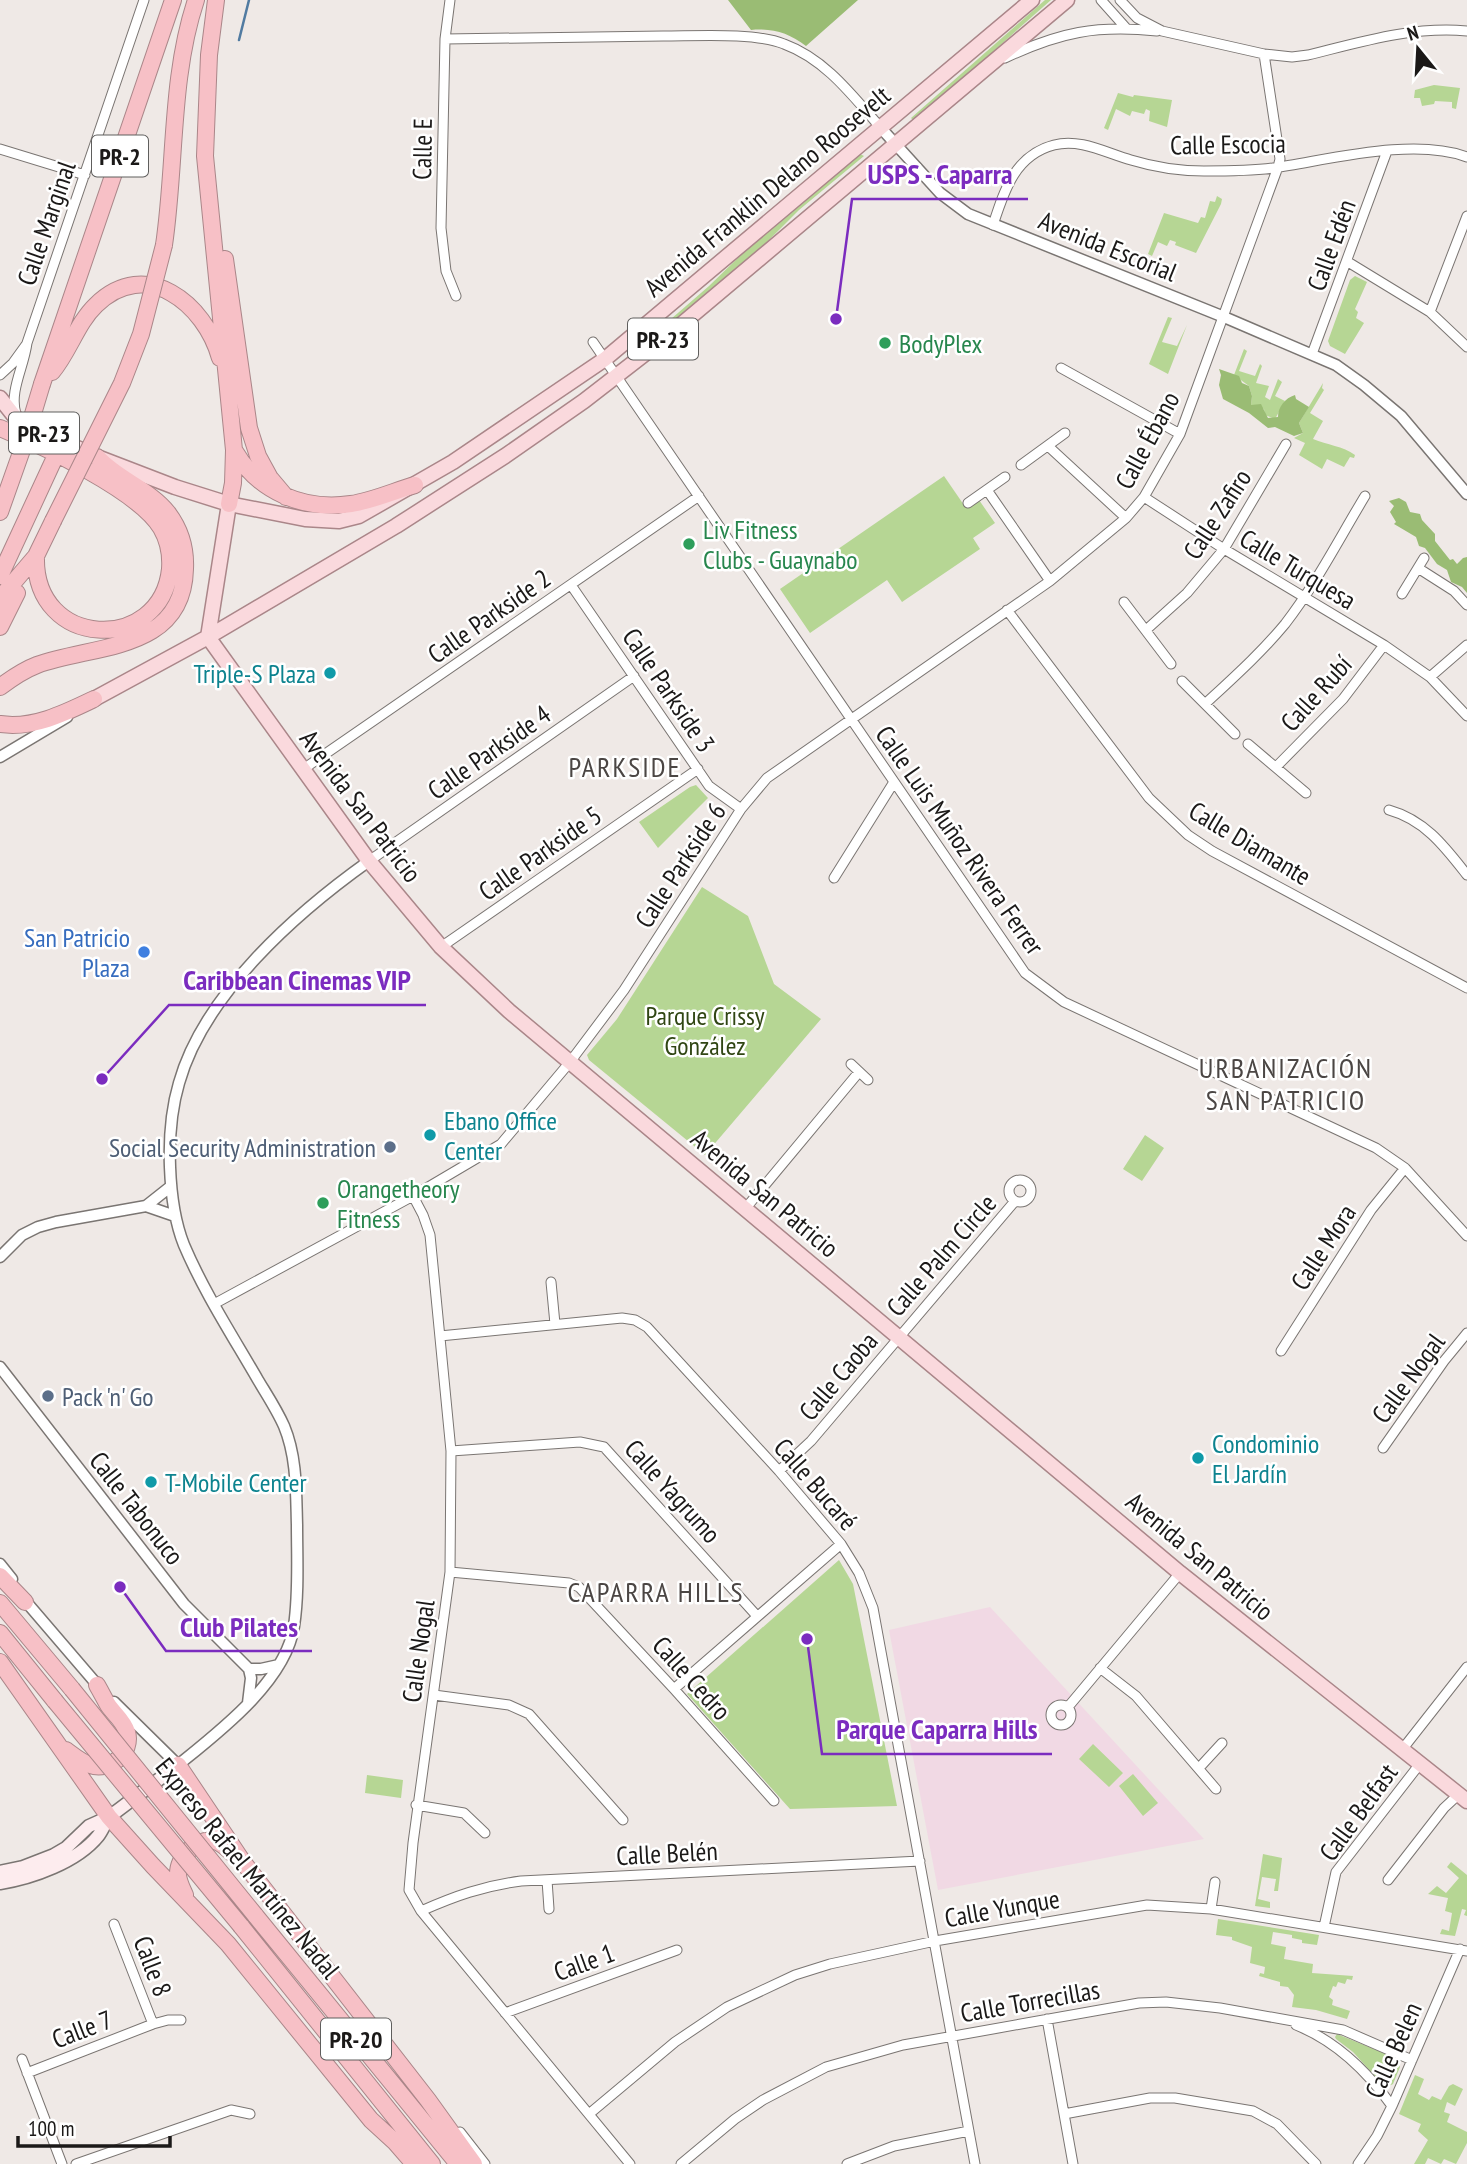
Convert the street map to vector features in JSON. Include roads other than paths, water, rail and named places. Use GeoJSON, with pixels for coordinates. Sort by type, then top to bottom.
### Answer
{"type":"FeatureCollection","features":[{"type":"Feature","properties":{"kind":"highway","name":"PR-2"},"geometry":{"type":"LineString","coordinates":[[0,512],[173,0]]}},
{"type":"Feature","properties":{"kind":"highway","name":"PR-2"},"geometry":{"type":"LineString","coordinates":[[0,603],[7,590],[36,556],[122,383],[141,334],[164,245],[171,200],[182,64],[196,0]]}},
{"type":"Feature","properties":{"kind":"highway"},"geometry":{"type":"LineString","coordinates":[[216,0],[209,55],[205,156],[231,404],[234,450],[229,504]]}},
{"type":"Feature","properties":{"kind":"highway"},"geometry":{"type":"LineString","coordinates":[[209,205],[228,270],[249,428],[258,456],[270,478],[286,497]]}},
{"type":"Feature","properties":{"kind":"highway"},"geometry":{"type":"LineString","coordinates":[[42,384],[61,362],[94,306],[116,291],[141,285],[174,293],[196,311],[214,340],[231,404]]}},
{"type":"Feature","properties":{"kind":"highway"},"geometry":{"type":"LineString","coordinates":[[0,428],[100,477],[151,514],[168,544],[169,577],[163,593],[153,607],[140,618],[125,626],[108,630],[91,629],[75,625],[60,616],[48,604],[35,573],[36,556]]}},
{"type":"Feature","properties":{"kind":"highway"},"geometry":{"type":"LineString","coordinates":[[0,475],[23,447]]}},
{"type":"Feature","properties":{"kind":"highway"},"geometry":{"type":"LineString","coordinates":[[234,450],[252,476],[264,485],[286,497],[327,506],[354,504],[415,485]]}},
{"type":"Feature","properties":{"kind":"highway"},"geometry":{"type":"LineString","coordinates":[[0,576],[56,455]]}},
{"type":"Feature","properties":{"kind":"highway"},"geometry":{"type":"LineString","coordinates":[[0,687],[21,672],[39,665],[139,639],[149,634],[162,624],[183,592],[184,550],[171,517],[146,493],[110,471],[97,457]]}},
{"type":"Feature","properties":{"kind":"highway"},"geometry":{"type":"LineString","coordinates":[[0,627],[36,556]]}},
{"type":"Feature","properties":{"kind":"highway"},"geometry":{"type":"LineString","coordinates":[[0,700],[37,673],[79,654]]}},
{"type":"Feature","properties":{"kind":"highway"},"geometry":{"type":"LineString","coordinates":[[0,724],[20,725],[40,721],[94,699]]}},
{"type":"Feature","properties":{"kind":"highway"},"geometry":{"type":"LineString","coordinates":[[0,1576],[25,1602]]}},
{"type":"Feature","properties":{"kind":"highway","name":"Expreso Rafael Martínez Nadal"},"geometry":{"type":"LineString","coordinates":[[0,1603],[458,2164]]}},
{"type":"Feature","properties":{"kind":"highway","name":"Expreso Rafael Martínez Nadal"},"geometry":{"type":"LineString","coordinates":[[0,1633],[432,2164]]}},
{"type":"Feature","properties":{"kind":"highway"},"geometry":{"type":"LineString","coordinates":[[0,1662],[109,1817],[228,1944],[371,2119],[414,2164]]}},
{"type":"Feature","properties":{"kind":"highway"},"geometry":{"type":"LineString","coordinates":[[59,1745],[83,1762],[94,1766],[113,1763],[124,1753],[128,1742],[125,1727],[97,1685]]}},
{"type":"Feature","properties":{"kind":"highway"},"geometry":{"type":"LineString","coordinates":[[178,1765],[243,1862],[428,2100],[474,2164]]}},
{"type":"Feature","properties":{"kind":"highway"},"geometry":{"type":"LineString","coordinates":[[189,1903],[178,1874],[181,1860],[194,1847],[209,1841],[216,1842],[243,1862]]}},
{"type":"Feature","properties":{"kind":"main road","name":"Avenida Franklin Delano Roosevelt"},"geometry":{"type":"LineString","coordinates":[[0,398],[19,422],[97,457],[175,487],[229,504],[305,519],[339,521],[359,516],[415,485],[507,427],[605,359],[1032,0]]}},
{"type":"Feature","properties":{"kind":"main road","name":"Avenida Franklin Delano Roosevelt"},"geometry":{"type":"LineString","coordinates":[[94,699],[208,637],[445,496],[617,377],[1067,0]]}},
{"type":"Feature","properties":{"kind":"main road"},"geometry":{"type":"LineString","coordinates":[[208,637],[229,504]]}},
{"type":"Feature","properties":{"kind":"main road","name":"Avenida San Patricio"},"geometry":{"type":"LineString","coordinates":[[208,637],[369,861],[441,947],[509,1012],[1180,1573],[1463,1798]]}},
{"type":"Feature","properties":{"kind":"main road"},"geometry":{"type":"LineString","coordinates":[[0,1872],[23,1867],[66,1848],[89,1826],[109,1817],[178,1765]]}},
{"type":"Feature","properties":{"kind":"main road"},"geometry":{"type":"LineString","coordinates":[[0,1883],[38,1874],[66,1860],[97,1837],[109,1817]]}},
{"type":"Feature","properties":{"kind":"street","name":"Calle Marginal"},"geometry":{"type":"LineString","coordinates":[[19,422],[13,393],[21,374],[27,343],[144,0]]}},
{"type":"Feature","properties":{"kind":"street","name":"Calle E"},"geometry":{"type":"LineString","coordinates":[[450,0],[445,39],[441,228],[446,271],[456,296]]}},
{"type":"Feature","properties":{"kind":"street"},"geometry":{"type":"LineString","coordinates":[[1101,0],[1126,28]]}},
{"type":"Feature","properties":{"kind":"street"},"geometry":{"type":"LineString","coordinates":[[1120,0],[1137,18],[1162,31]]}},
{"type":"Feature","properties":{"kind":"street"},"geometry":{"type":"LineString","coordinates":[[1128,0],[1139,16],[1162,31]]}},
{"type":"Feature","properties":{"kind":"street"},"geometry":{"type":"LineString","coordinates":[[991,65],[1039,43],[1077,32],[1126,28],[1162,31],[1264,54],[1293,57],[1413,31],[1467,31]]}},
{"type":"Feature","properties":{"kind":"street","name":"Avenida Escorial"},"geometry":{"type":"LineString","coordinates":[[445,39],[699,36],[783,43],[806,55],[837,79],[952,204],[993,225],[1224,317],[1312,354],[1346,372],[1401,416],[1467,494]]}},
{"type":"Feature","properties":{"kind":"street","name":"Calle Ébano"},"geometry":{"type":"LineString","coordinates":[[851,718],[1050,581],[1126,518],[1144,497],[1180,434],[1278,167],[1280,159],[1264,54]]}},
{"type":"Feature","properties":{"kind":"street","name":"Calle Escocia"},"geometry":{"type":"LineString","coordinates":[[993,225],[1006,186],[1015,171],[1026,159],[1055,145],[1072,143],[1166,168],[1210,171],[1278,167],[1387,151],[1420,149],[1452,152],[1467,157]]}},
{"type":"Feature","properties":{"kind":"street"},"geometry":{"type":"LineString","coordinates":[[0,149],[85,175]]}},
{"type":"Feature","properties":{"kind":"street","name":"Calle Edén"},"geometry":{"type":"LineString","coordinates":[[1312,354],[1387,151]]}},
{"type":"Feature","properties":{"kind":"street"},"geometry":{"type":"LineString","coordinates":[[1430,312],[1467,216]]}},
{"type":"Feature","properties":{"kind":"street"},"geometry":{"type":"LineString","coordinates":[[1348,262],[1430,312],[1467,347]]}},
{"type":"Feature","properties":{"kind":"street","name":"Calle Luis Muñoz Rivera Ferrer"},"geometry":{"type":"LineString","coordinates":[[593,342],[1026,972],[1064,1002],[1376,1148],[1405,1168],[1467,1236]]}},
{"type":"Feature","properties":{"kind":"street"},"geometry":{"type":"LineString","coordinates":[[0,376],[27,343]]}},
{"type":"Feature","properties":{"kind":"street"},"geometry":{"type":"LineString","coordinates":[[1061,368],[1180,434]]}},
{"type":"Feature","properties":{"kind":"street"},"geometry":{"type":"LineString","coordinates":[[1021,465],[1065,433]]}},
{"type":"Feature","properties":{"kind":"street","name":"Calle Zafiro"},"geometry":{"type":"LineString","coordinates":[[1146,630],[1187,593],[1224,549],[1286,444]]}},
{"type":"Feature","properties":{"kind":"street"},"geometry":{"type":"LineString","coordinates":[[1048,446],[1126,518]]}},
{"type":"Feature","properties":{"kind":"street"},"geometry":{"type":"LineString","coordinates":[[968,503],[1005,477]]}},
{"type":"Feature","properties":{"kind":"street"},"geometry":{"type":"LineString","coordinates":[[986,490],[1050,581]]}},
{"type":"Feature","properties":{"kind":"street","name":"Calle Parkside 2"},"geometry":{"type":"LineString","coordinates":[[302,770],[699,496]]}},
{"type":"Feature","properties":{"kind":"street"},"geometry":{"type":"LineString","coordinates":[[1205,704],[1263,649],[1305,597],[1365,496]]}},
{"type":"Feature","properties":{"kind":"street","name":"Calle Turquesa"},"geometry":{"type":"LineString","coordinates":[[1144,497],[1224,549],[1384,645],[1430,677],[1467,716]]}},
{"type":"Feature","properties":{"kind":"street"},"geometry":{"type":"LineString","coordinates":[[1402,594],[1423,558]]}},
{"type":"Feature","properties":{"kind":"street"},"geometry":{"type":"LineString","coordinates":[[1418,568],[1454,590],[1467,606]]}},
{"type":"Feature","properties":{"kind":"street","name":"Calle Parkside 3"},"geometry":{"type":"LineString","coordinates":[[571,585],[709,786],[741,809]]}},
{"type":"Feature","properties":{"kind":"street"},"geometry":{"type":"LineString","coordinates":[[1124,602],[1171,664]]}},
{"type":"Feature","properties":{"kind":"street","name":"Calle Diamante"},"geometry":{"type":"LineString","coordinates":[[1007,611],[1149,798],[1188,835],[1224,858],[1467,988]]}},
{"type":"Feature","properties":{"kind":"street","name":"Calle Rubí"},"geometry":{"type":"LineString","coordinates":[[1276,767],[1343,699],[1384,645]]}},
{"type":"Feature","properties":{"kind":"street"},"geometry":{"type":"LineString","coordinates":[[1430,677],[1467,645]]}},
{"type":"Feature","properties":{"kind":"street","name":"Calle Parkside 4"},"geometry":{"type":"LineString","coordinates":[[369,861],[634,676]]}},
{"type":"Feature","properties":{"kind":"street"},"geometry":{"type":"LineString","coordinates":[[1182,681],[1236,734]]}},
{"type":"Feature","properties":{"kind":"street"},"geometry":{"type":"LineString","coordinates":[[0,757],[94,699]]}},
{"type":"Feature","properties":{"kind":"street","name":"Calle Parkside 6"},"geometry":{"type":"LineString","coordinates":[[570,1062],[624,990],[741,809],[767,778],[851,718]]}},
{"type":"Feature","properties":{"kind":"street"},"geometry":{"type":"LineString","coordinates":[[1248,744],[1306,793]]}},
{"type":"Feature","properties":{"kind":"street","name":"Calle Parkside 5"},"geometry":{"type":"LineString","coordinates":[[441,947],[698,769]]}},
{"type":"Feature","properties":{"kind":"street"},"geometry":{"type":"LineString","coordinates":[[834,878],[894,782]]}},
{"type":"Feature","properties":{"kind":"street"},"geometry":{"type":"LineString","coordinates":[[1389,810],[1417,821],[1435,836],[1467,875]]}},
{"type":"Feature","properties":{"kind":"street"},"geometry":{"type":"LineString","coordinates":[[0,1564],[25,1602],[97,1685],[178,1765],[248,1703],[279,1665],[289,1646],[294,1626],[297,1553],[295,1470],[285,1428],[214,1304],[184,1244],[170,1187],[170,1133],[179,1083],[206,1023],[229,989],[315,900],[369,861]]}},
{"type":"Feature","properties":{"kind":"street"},"geometry":{"type":"LineString","coordinates":[[214,1304],[413,1196],[501,1144],[570,1062]]}},
{"type":"Feature","properties":{"kind":"street"},"geometry":{"type":"LineString","coordinates":[[850,1064],[869,1080]]}},
{"type":"Feature","properties":{"kind":"street"},"geometry":{"type":"LineString","coordinates":[[745,1209],[859,1072]]}},
{"type":"Feature","properties":{"kind":"street","name":"Calle Mora"},"geometry":{"type":"LineString","coordinates":[[1281,1351],[1371,1210],[1405,1168]]}},
{"type":"Feature","properties":{"kind":"street"},"geometry":{"type":"LineString","coordinates":[[0,1257],[16,1240],[38,1227],[146,1206],[170,1187]]}},
{"type":"Feature","properties":{"kind":"street","name":"Calle Nogal"},"geometry":{"type":"LineString","coordinates":[[413,1196],[430,1235],[451,1451],[450,1572],[416,1805],[410,1890],[421,1911],[630,2164]]}},
{"type":"Feature","properties":{"kind":"street","name":"Calle Palm Circle"},"geometry":{"type":"LineString","coordinates":[[898,1337],[1015,1201]]}},
{"type":"Feature","properties":{"kind":"street"},"geometry":{"type":"LineString","coordinates":[[146,1206],[175,1216]]}},
{"type":"Feature","properties":{"kind":"street"},"geometry":{"type":"LineString","coordinates":[[551,1282],[555,1324]]}},
{"type":"Feature","properties":{"kind":"street","name":"Calle Bucaré"},"geometry":{"type":"LineString","coordinates":[[440,1336],[622,1318],[635,1320],[647,1327],[779,1471],[841,1544],[859,1573],[873,1608],[975,2164]]}},
{"type":"Feature","properties":{"kind":"street","name":"Calle Nogal"},"geometry":{"type":"LineString","coordinates":[[1383,1448],[1467,1333]]}},
{"type":"Feature","properties":{"kind":"street","name":"Calle Caoba"},"geometry":{"type":"LineString","coordinates":[[779,1471],[811,1441],[898,1337]]}},
{"type":"Feature","properties":{"kind":"street","name":"Calle Tabonuco"},"geometry":{"type":"LineString","coordinates":[[0,1367],[184,1604],[249,1669]]}},
{"type":"Feature","properties":{"kind":"street","name":"Calle Yagrumo"},"geometry":{"type":"LineString","coordinates":[[451,1451],[580,1442],[604,1447],[757,1616]]}},
{"type":"Feature","properties":{"kind":"street"},"geometry":{"type":"LineString","coordinates":[[674,1689],[841,1544]]}},
{"type":"Feature","properties":{"kind":"street","name":"Calle Cedro"},"geometry":{"type":"LineString","coordinates":[[450,1572],[569,1583],[579,1587],[774,1801]]}},
{"type":"Feature","properties":{"kind":"street"},"geometry":{"type":"LineString","coordinates":[[1068,1707],[1180,1573]]}},
{"type":"Feature","properties":{"kind":"street"},"geometry":{"type":"LineString","coordinates":[[248,1703],[251,1678],[249,1669],[279,1665]]}},
{"type":"Feature","properties":{"kind":"street"},"geometry":{"type":"LineString","coordinates":[[1401,1751],[1467,1667]]}},
{"type":"Feature","properties":{"kind":"street"},"geometry":{"type":"LineString","coordinates":[[1100,1668],[1136,1696],[1216,1789]]}},
{"type":"Feature","properties":{"kind":"street"},"geometry":{"type":"LineString","coordinates":[[434,1695],[509,1705],[529,1714],[623,1820]]}},
{"type":"Feature","properties":{"kind":"street"},"geometry":{"type":"LineString","coordinates":[[1199,1768],[1222,1743]]}},
{"type":"Feature","properties":{"kind":"street","name":"Calle Belfast"},"geometry":{"type":"LineString","coordinates":[[1324,1927],[1336,1872],[1419,1765]]}},
{"type":"Feature","properties":{"kind":"street"},"geometry":{"type":"LineString","coordinates":[[1388,1880],[1444,1808],[1463,1798]]}},
{"type":"Feature","properties":{"kind":"street"},"geometry":{"type":"LineString","coordinates":[[416,1805],[464,1813],[485,1833]]}},
{"type":"Feature","properties":{"kind":"street","name":"Calle Belén"},"geometry":{"type":"LineString","coordinates":[[421,1911],[458,1894],[488,1886],[547,1880],[920,1861]]}},
{"type":"Feature","properties":{"kind":"street"},"geometry":{"type":"LineString","coordinates":[[547,1880],[549,1909]]}},
{"type":"Feature","properties":{"kind":"street"},"geometry":{"type":"LineString","coordinates":[[1212,1909],[1215,1882]]}},
{"type":"Feature","properties":{"kind":"street","name":"Calle Yunque"},"geometry":{"type":"LineString","coordinates":[[589,2114],[675,2042],[727,2007],[796,1975],[830,1964],[935,1941],[1147,1905],[1212,1909],[1464,1950]]}},
{"type":"Feature","properties":{"kind":"street","name":"Calle 8"},"geometry":{"type":"LineString","coordinates":[[114,1924],[153,2024]]}},
{"type":"Feature","properties":{"kind":"street","name":"Calle 1"},"geometry":{"type":"LineString","coordinates":[[505,2012],[677,1950]]}},
{"type":"Feature","properties":{"kind":"street","name":"Calle Belen"},"geometry":{"type":"LineString","coordinates":[[1357,2164],[1369,2149],[1392,2106],[1464,1950]]}},
{"type":"Feature","properties":{"kind":"street","name":"Calle Torrecillas"},"geometry":{"type":"LineString","coordinates":[[681,2164],[735,2119],[764,2100],[826,2067],[903,2045],[1128,2004],[1166,2002],[1343,2030],[1412,2060]]}},
{"type":"Feature","properties":{"kind":"street"},"geometry":{"type":"LineString","coordinates":[[1277,2018],[1315,2033],[1335,2046],[1380,2089],[1392,2106]]}},
{"type":"Feature","properties":{"kind":"street"},"geometry":{"type":"LineString","coordinates":[[1047,2019],[1073,2164]]}},
{"type":"Feature","properties":{"kind":"street","name":"Calle 7"},"geometry":{"type":"LineString","coordinates":[[27,2073],[153,2024],[181,2020]]}},
{"type":"Feature","properties":{"kind":"street"},"geometry":{"type":"LineString","coordinates":[[22,2059],[61,2164]]}},
{"type":"Feature","properties":{"kind":"street"},"geometry":{"type":"LineString","coordinates":[[1064,2114],[1150,2098],[1175,2098],[1253,2111],[1277,2124],[1316,2164]]}},
{"type":"Feature","properties":{"kind":"street"},"geometry":{"type":"LineString","coordinates":[[428,2100],[456,2127],[485,2164]]}},
{"type":"Feature","properties":{"kind":"street"},"geometry":{"type":"LineString","coordinates":[[76,2164],[223,2112],[231,2110],[250,2114]]}},
{"type":"Feature","properties":{"kind":"street"},"geometry":{"type":"LineString","coordinates":[[371,2119],[407,2164]]}},
{"type":"Feature","properties":{"kind":"street"},"geometry":{"type":"LineString","coordinates":[[846,2164],[894,2146],[969,2131]]}},
{"type":"Feature","properties":{"kind":"waterway"},"geometry":{"type":"LineString","coordinates":[[239,40],[249,0]]}},
{"type":"Feature","properties":{"kind":"place","name":"USPS - Caparra"},"geometry":{"type":"Point","coordinates":[836,319]}},
{"type":"Feature","properties":{"kind":"place","name":"BodyPlex"},"geometry":{"type":"Point","coordinates":[885,343]}},
{"type":"Feature","properties":{"kind":"place","name":"Liv Fitness Clubs - Guaynabo"},"geometry":{"type":"Point","coordinates":[689,544]}},
{"type":"Feature","properties":{"kind":"place","name":"Triple-S Plaza"},"geometry":{"type":"Point","coordinates":[330,673]}},
{"type":"Feature","properties":{"kind":"place","name":"San Patricio Plaza"},"geometry":{"type":"Point","coordinates":[144,952]}},
{"type":"Feature","properties":{"kind":"place","name":"Caribbean Cinemas VIP"},"geometry":{"type":"Point","coordinates":[102,1079]}},
{"type":"Feature","properties":{"kind":"place","name":"Ebano Office Center"},"geometry":{"type":"Point","coordinates":[430,1135]}},
{"type":"Feature","properties":{"kind":"place","name":"Social Security Administration"},"geometry":{"type":"Point","coordinates":[390,1147]}},
{"type":"Feature","properties":{"kind":"place","name":"Orangetheory Fitness"},"geometry":{"type":"Point","coordinates":[323,1203]}},
{"type":"Feature","properties":{"kind":"place","name":"Pack 'n' Go"},"geometry":{"type":"Point","coordinates":[48,1396]}},
{"type":"Feature","properties":{"kind":"place","name":"Condominio El Jardín"},"geometry":{"type":"Point","coordinates":[1198,1458]}},
{"type":"Feature","properties":{"kind":"place","name":"T-Mobile Center"},"geometry":{"type":"Point","coordinates":[151,1482]}},
{"type":"Feature","properties":{"kind":"place","name":"Club Pilates"},"geometry":{"type":"Point","coordinates":[120,1587]}},
{"type":"Feature","properties":{"kind":"place","name":"Parque Caparra Hills"},"geometry":{"type":"Point","coordinates":[807,1639]}},
{"type":"Feature","properties":{"kind":"district","name":"PARKSIDE"},"geometry":{"type":"Point","coordinates":[625,766]}},
{"type":"Feature","properties":{"kind":"district","name":"URBANIZACIÓN SAN PATRICIO"},"geometry":{"type":"Point","coordinates":[1286,1083]}},
{"type":"Feature","properties":{"kind":"district","name":"CAPARRA HILLS"},"geometry":{"type":"Point","coordinates":[656,1591]}},
{"type":"Feature","properties":{"kind":"park label","name":"Parque Crissy González"},"geometry":{"type":"Point","coordinates":[705,1030]}}]}
